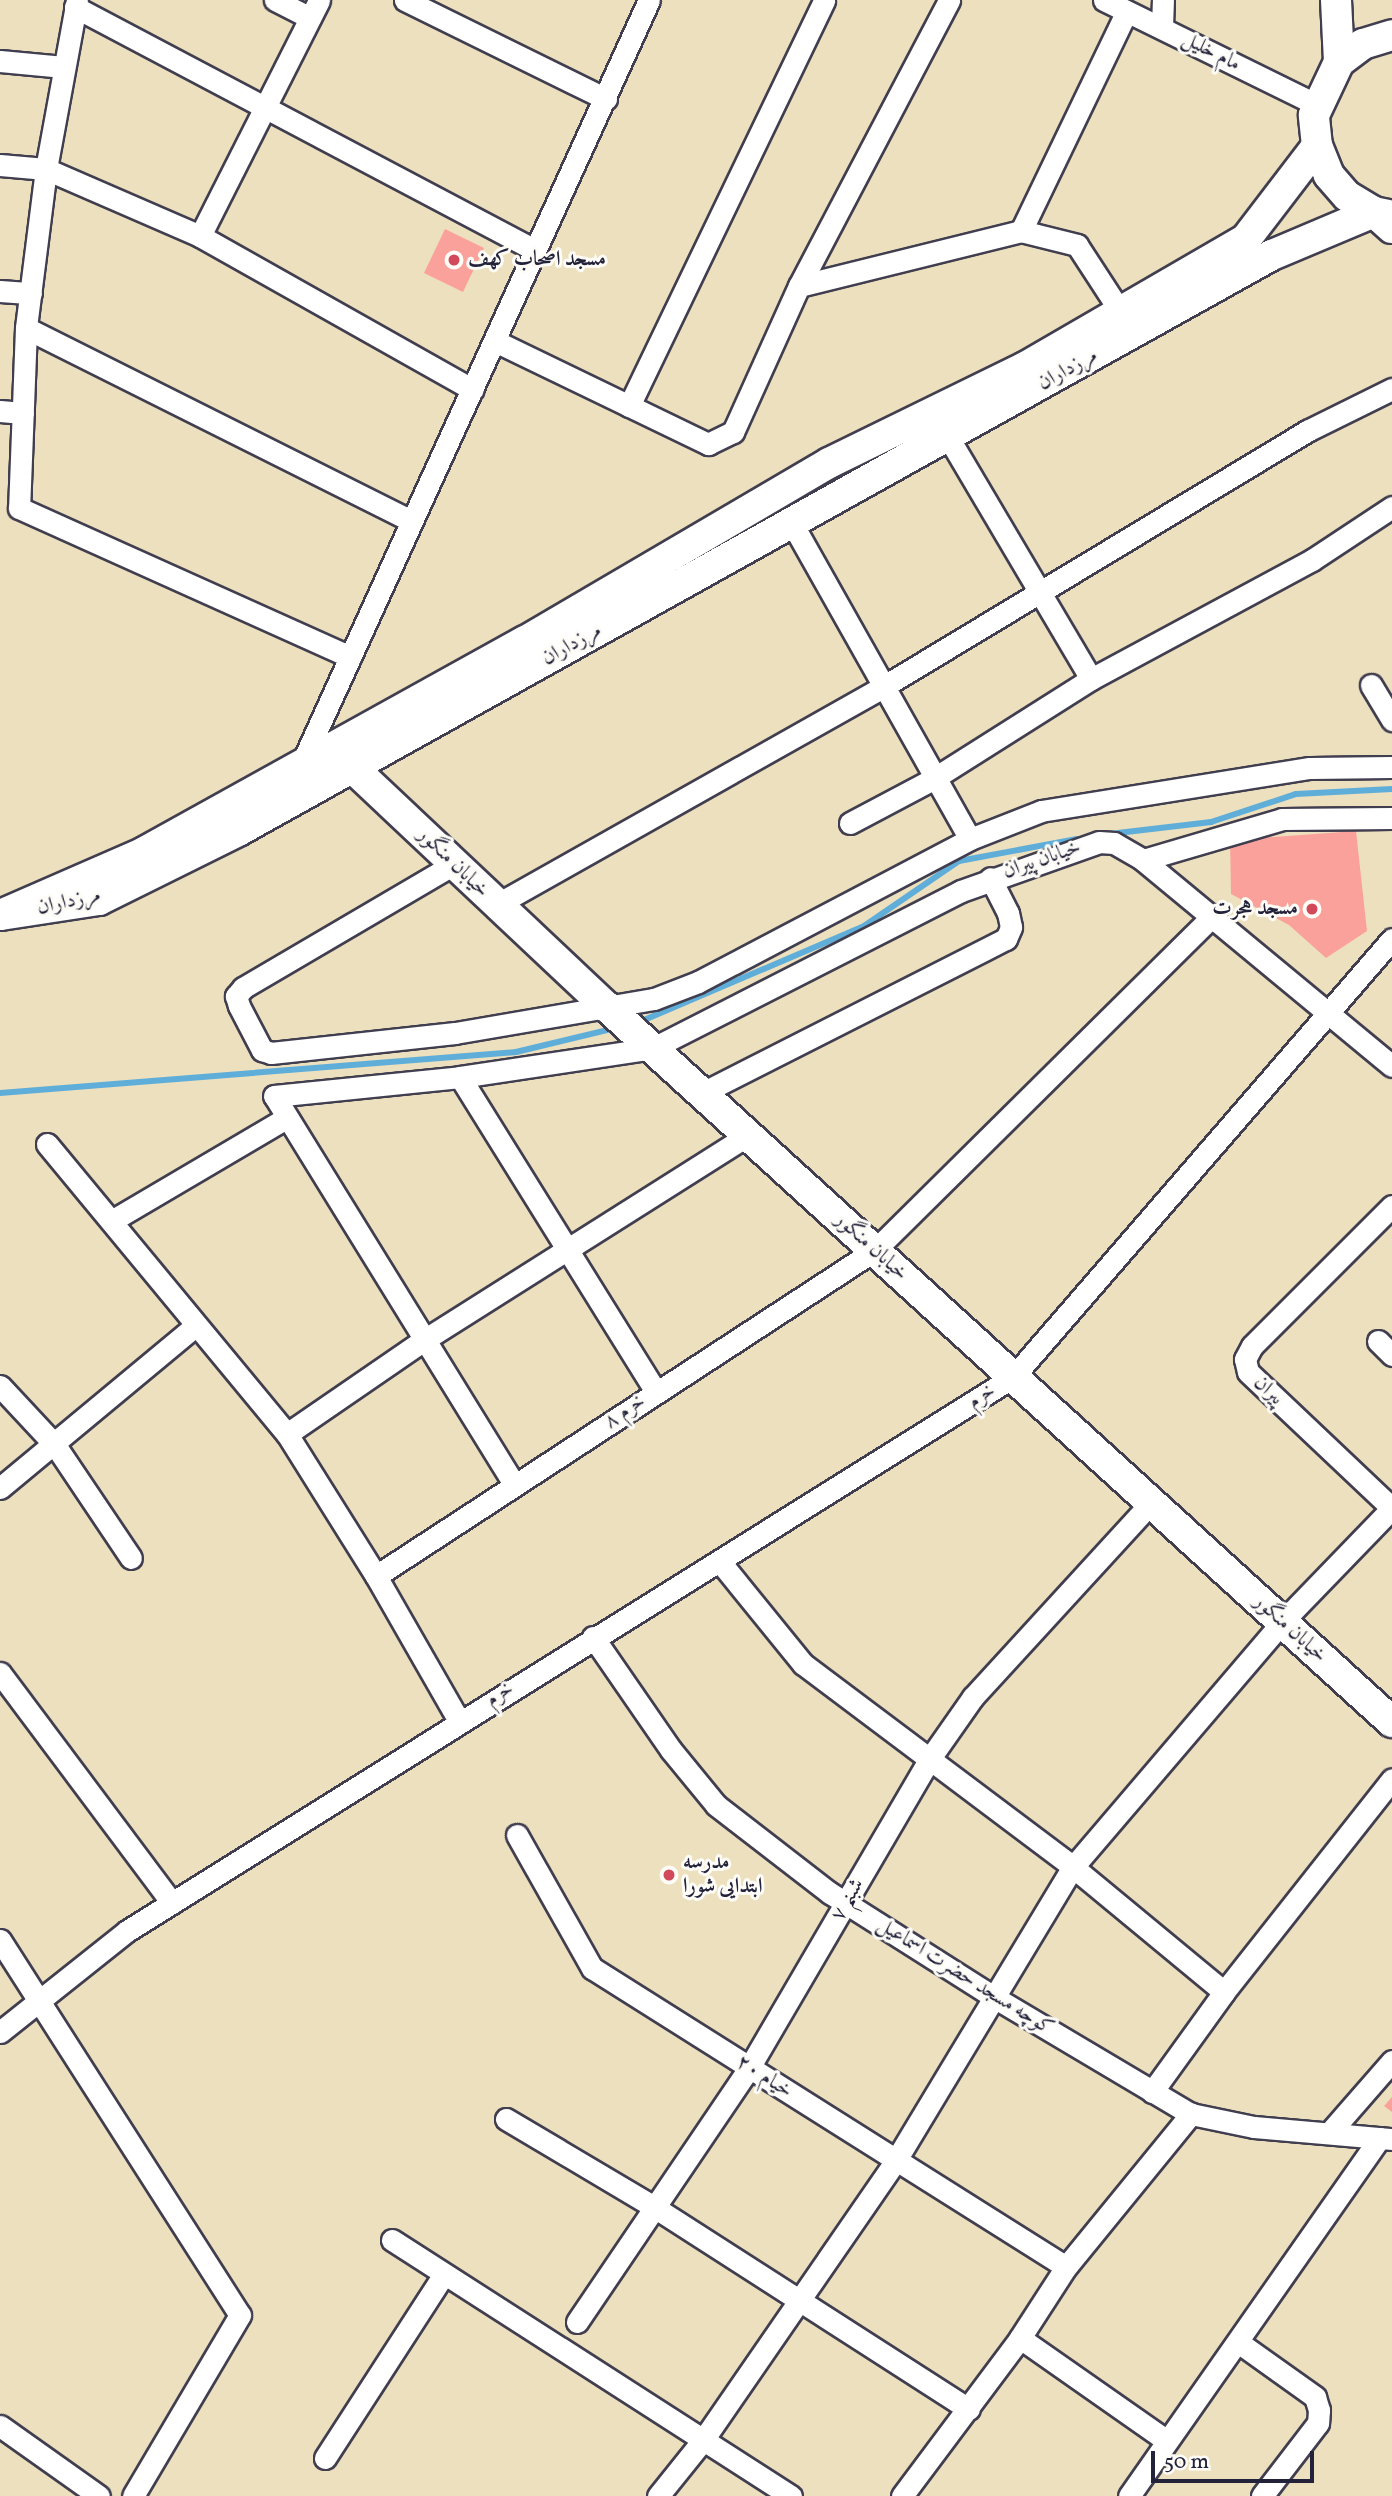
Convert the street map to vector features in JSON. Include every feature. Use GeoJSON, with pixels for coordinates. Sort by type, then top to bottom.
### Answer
{"type":"FeatureCollection","features":[{"type":"Feature","properties":{"kind":"street"},"geometry":{"type":"LineString","coordinates":[[200,236],[314,9],[275,0]]}},
{"type":"Feature","properties":{"kind":"street"},"geometry":{"type":"LineString","coordinates":[[405,0],[606,99]]}},
{"type":"Feature","properties":{"kind":"street"},"geometry":{"type":"LineString","coordinates":[[301,765],[410,520],[473,390],[649,0]]}},
{"type":"Feature","properties":{"kind":"street"},"geometry":{"type":"LineString","coordinates":[[629,406],[824,0]]}},
{"type":"Feature","properties":{"kind":"street"},"geometry":{"type":"LineString","coordinates":[[495,341],[708,444],[733,432],[799,286],[948,0]]}},
{"type":"Feature","properties":{"kind":"street","name":"مام خلیل"},"geometry":{"type":"LineString","coordinates":[[1104,0],[1317,105]]}},
{"type":"Feature","properties":{"kind":"street"},"geometry":{"type":"LineString","coordinates":[[1162,27],[1163,0]]}},
{"type":"Feature","properties":{"kind":"street"},"geometry":{"type":"LineString","coordinates":[[1336,0],[1339,62]]}},
{"type":"Feature","properties":{"kind":"street"},"geometry":{"type":"LineString","coordinates":[[350,657],[10,508],[23,412],[26,328],[46,169],[76,4],[265,108],[535,250]]}},
{"type":"Feature","properties":{"kind":"street"},"geometry":{"type":"LineString","coordinates":[[1021,230],[1126,13]]}},
{"type":"Feature","properties":{"kind":"street"},"geometry":{"type":"LineString","coordinates":[[1386,218],[1347,196],[1329,175],[1317,146],[1314,115],[1339,62],[1363,44],[1392,35]]}},
{"type":"Feature","properties":{"kind":"street"},"geometry":{"type":"LineString","coordinates":[[0,61],[64,67]]}},
{"type":"Feature","properties":{"kind":"street","name":"مرزداران"},"geometry":{"type":"LineString","coordinates":[[1,915],[145,852],[829,463],[1025,367],[1246,239],[1317,146]]}},
{"type":"Feature","properties":{"kind":"street"},"geometry":{"type":"LineString","coordinates":[[0,165],[46,169],[200,236],[473,390]]}},
{"type":"Feature","properties":{"kind":"street","name":"مرزداران"},"geometry":{"type":"LineString","coordinates":[[1,915],[99,900],[353,768],[793,525],[1272,255],[1386,218]]}},
{"type":"Feature","properties":{"kind":"street"},"geometry":{"type":"LineString","coordinates":[[799,286],[1021,230],[1077,245],[1120,311]]}},
{"type":"Feature","properties":{"kind":"street"},"geometry":{"type":"LineString","coordinates":[[0,291],[31,293]]}},
{"type":"Feature","properties":{"kind":"street"},"geometry":{"type":"LineString","coordinates":[[26,328],[410,520]]}},
{"type":"Feature","properties":{"kind":"street"},"geometry":{"type":"LineString","coordinates":[[496,905],[881,688],[1037,591],[1307,431],[1392,389]]}},
{"type":"Feature","properties":{"kind":"street"},"geometry":{"type":"LineString","coordinates":[[0,411],[23,412]]}},
{"type":"Feature","properties":{"kind":"street"},"geometry":{"type":"LineString","coordinates":[[948,437],[1091,679]]}},
{"type":"Feature","properties":{"kind":"street"},"geometry":{"type":"LineString","coordinates":[[850,823],[933,779],[1091,679],[1312,560],[1392,507]]}},
{"type":"Feature","properties":{"kind":"street"},"geometry":{"type":"LineString","coordinates":[[793,525],[881,688],[970,838]]}},
{"type":"Feature","properties":{"kind":"street"},"geometry":{"type":"LineString","coordinates":[[1371,685],[1392,720]]}},
{"type":"Feature","properties":{"kind":"street"},"geometry":{"type":"LineString","coordinates":[[454,864],[243,988],[236,996],[239,1006],[262,1050],[455,1033],[654,999],[698,982],[970,838],[1069,805],[1310,768],[1392,767]]}},
{"type":"Feature","properties":{"kind":"street","name":"خیابان منگور"},"geometry":{"type":"LineString","coordinates":[[353,768],[607,1007],[1392,1722]]}},
{"type":"Feature","properties":{"kind":"street"},"geometry":{"type":"LineString","coordinates":[[1143,860],[1282,819],[1392,818]]}},
{"type":"Feature","properties":{"kind":"street","name":"خیابان پیران"},"geometry":{"type":"LineString","coordinates":[[286,1118],[274,1096],[460,1077],[653,1048],[990,878],[1099,842],[1114,843],[1143,860],[1392,1066]]}},
{"type":"Feature","properties":{"kind":"street"},"geometry":{"type":"LineString","coordinates":[[702,1093],[1006,939],[1011,927],[990,878]]}},
{"type":"Feature","properties":{"kind":"street","name":"خرم ۸"},"geometry":{"type":"LineString","coordinates":[[376,1576],[875,1250],[1211,916]]}},
{"type":"Feature","properties":{"kind":"street","name":"خرم"},"geometry":{"type":"LineString","coordinates":[[0,2032],[127,1931],[593,1637],[721,1563],[1013,1377],[1392,939]]}},
{"type":"Feature","properties":{"kind":"street"},"geometry":{"type":"LineString","coordinates":[[460,1077],[656,1392]]}},
{"type":"Feature","properties":{"kind":"street"},"geometry":{"type":"LineString","coordinates":[[113,1220],[286,1118],[514,1485]]}},
{"type":"Feature","properties":{"kind":"street"},"geometry":{"type":"LineString","coordinates":[[287,1434],[424,1339],[748,1135]]}},
{"type":"Feature","properties":{"kind":"street"},"geometry":{"type":"LineString","coordinates":[[47,1144],[113,1220],[194,1327],[287,1434],[376,1576],[459,1721]]}},
{"type":"Feature","properties":{"kind":"street","name":"پیران"},"geometry":{"type":"LineString","coordinates":[[1392,1206],[1252,1346],[1245,1359],[1248,1372],[1392,1508]]}},
{"type":"Feature","properties":{"kind":"street"},"geometry":{"type":"LineString","coordinates":[[0,1488],[194,1327]]}},
{"type":"Feature","properties":{"kind":"street"},"geometry":{"type":"LineString","coordinates":[[0,1387],[55,1445],[131,1559]]}},
{"type":"Feature","properties":{"kind":"street","name":"شبنم ۷"},"geometry":{"type":"LineString","coordinates":[[577,2322],[749,2068],[932,1757],[973,1697],[1152,1503]]}},
{"type":"Feature","properties":{"kind":"street"},"geometry":{"type":"LineString","coordinates":[[658,2496],[703,2440],[896,2160],[992,1996],[1073,1867],[1282,1622],[1392,1508]]}},
{"type":"Feature","properties":{"kind":"street"},"geometry":{"type":"LineString","coordinates":[[721,1563],[803,1664],[932,1757],[1073,1867],[1224,1992]]}},
{"type":"Feature","properties":{"kind":"street","name":"کوچه مسجد حضرت اسماعیل"},"geometry":{"type":"LineString","coordinates":[[593,1637],[671,1750],[716,1805],[847,1902],[992,1996],[1191,2114],[1254,2127],[1386,2138]]}},
{"type":"Feature","properties":{"kind":"street"},"geometry":{"type":"LineString","coordinates":[[0,1673],[172,1903]]}},
{"type":"Feature","properties":{"kind":"street"},"geometry":{"type":"LineString","coordinates":[[1152,2092],[1224,1992],[1392,1779]]}},
{"type":"Feature","properties":{"kind":"street","name":"خیام ۲۰"},"geometry":{"type":"LineString","coordinates":[[517,1835],[592,1968],[1066,2267]]}},
{"type":"Feature","properties":{"kind":"street"},"geometry":{"type":"LineString","coordinates":[[0,1940],[42,1999],[240,2315],[133,2496]]}},
{"type":"Feature","properties":{"kind":"street"},"geometry":{"type":"LineString","coordinates":[[1331,2132],[1392,2061]]}},
{"type":"Feature","properties":{"kind":"street"},"geometry":{"type":"LineString","coordinates":[[902,2496],[1020,2338],[1066,2267],[1191,2114]]}},
{"type":"Feature","properties":{"kind":"street"},"geometry":{"type":"LineString","coordinates":[[506,2119],[654,2207],[797,2302],[969,2409]]}},
{"type":"Feature","properties":{"kind":"street"},"geometry":{"type":"LineString","coordinates":[[1129,2496],[1386,2138]]}},
{"type":"Feature","properties":{"kind":"street"},"geometry":{"type":"LineString","coordinates":[[391,2240],[791,2496]]}},
{"type":"Feature","properties":{"kind":"street"},"geometry":{"type":"LineString","coordinates":[[325,2458],[444,2274]]}},
{"type":"Feature","properties":{"kind":"street"},"geometry":{"type":"LineString","coordinates":[[1020,2338],[1167,2441]]}},
{"type":"Feature","properties":{"kind":"street"},"geometry":{"type":"LineString","coordinates":[[1238,2342],[1315,2397],[1319,2410],[1318,2423],[1262,2496]]}},
{"type":"Feature","properties":{"kind":"street"},"geometry":{"type":"LineString","coordinates":[[0,2426],[100,2496]]}},
{"type":"Feature","properties":{"kind":"building","name":"مسجد اصحاب کهف"},"geometry":{"type":"Polygon","coordinates":[[[445,229],[484,248],[463,292],[424,273],[445,229]]]}},
{"type":"Feature","properties":{"kind":"building","name":"مسجد هجرت"},"geometry":{"type":"Polygon","coordinates":[[[1356,831],[1367,931],[1326,958],[1289,925],[1231,894],[1230,840],[1356,831]]]}},
{"type":"Feature","properties":{"kind":"building"},"geometry":{"type":"Polygon","coordinates":[[[1392,2097],[1392,2112],[1384,2106],[1392,2097]]]}},
{"type":"Feature","properties":{"kind":"waterway"},"geometry":{"type":"LineString","coordinates":[[1109,834],[1211,822],[1296,794],[1392,789]]}},
{"type":"Feature","properties":{"kind":"waterway"},"geometry":{"type":"LineString","coordinates":[[637,1023],[864,926],[959,861],[1077,839]]}},
{"type":"Feature","properties":{"kind":"waterway"},"geometry":{"type":"LineString","coordinates":[[0,1093],[516,1052],[616,1028]]}},
{"type":"Feature","properties":{"kind":"place","name":"مسجد اصحاب کهف"},"geometry":{"type":"Point","coordinates":[454,260]}},
{"type":"Feature","properties":{"kind":"place","name":"مسجد هجرت"},"geometry":{"type":"Point","coordinates":[1312,909]}},
{"type":"Feature","properties":{"kind":"place","name":"مدرسه ابتدایی شورا"},"geometry":{"type":"Point","coordinates":[669,1875]}}]}
